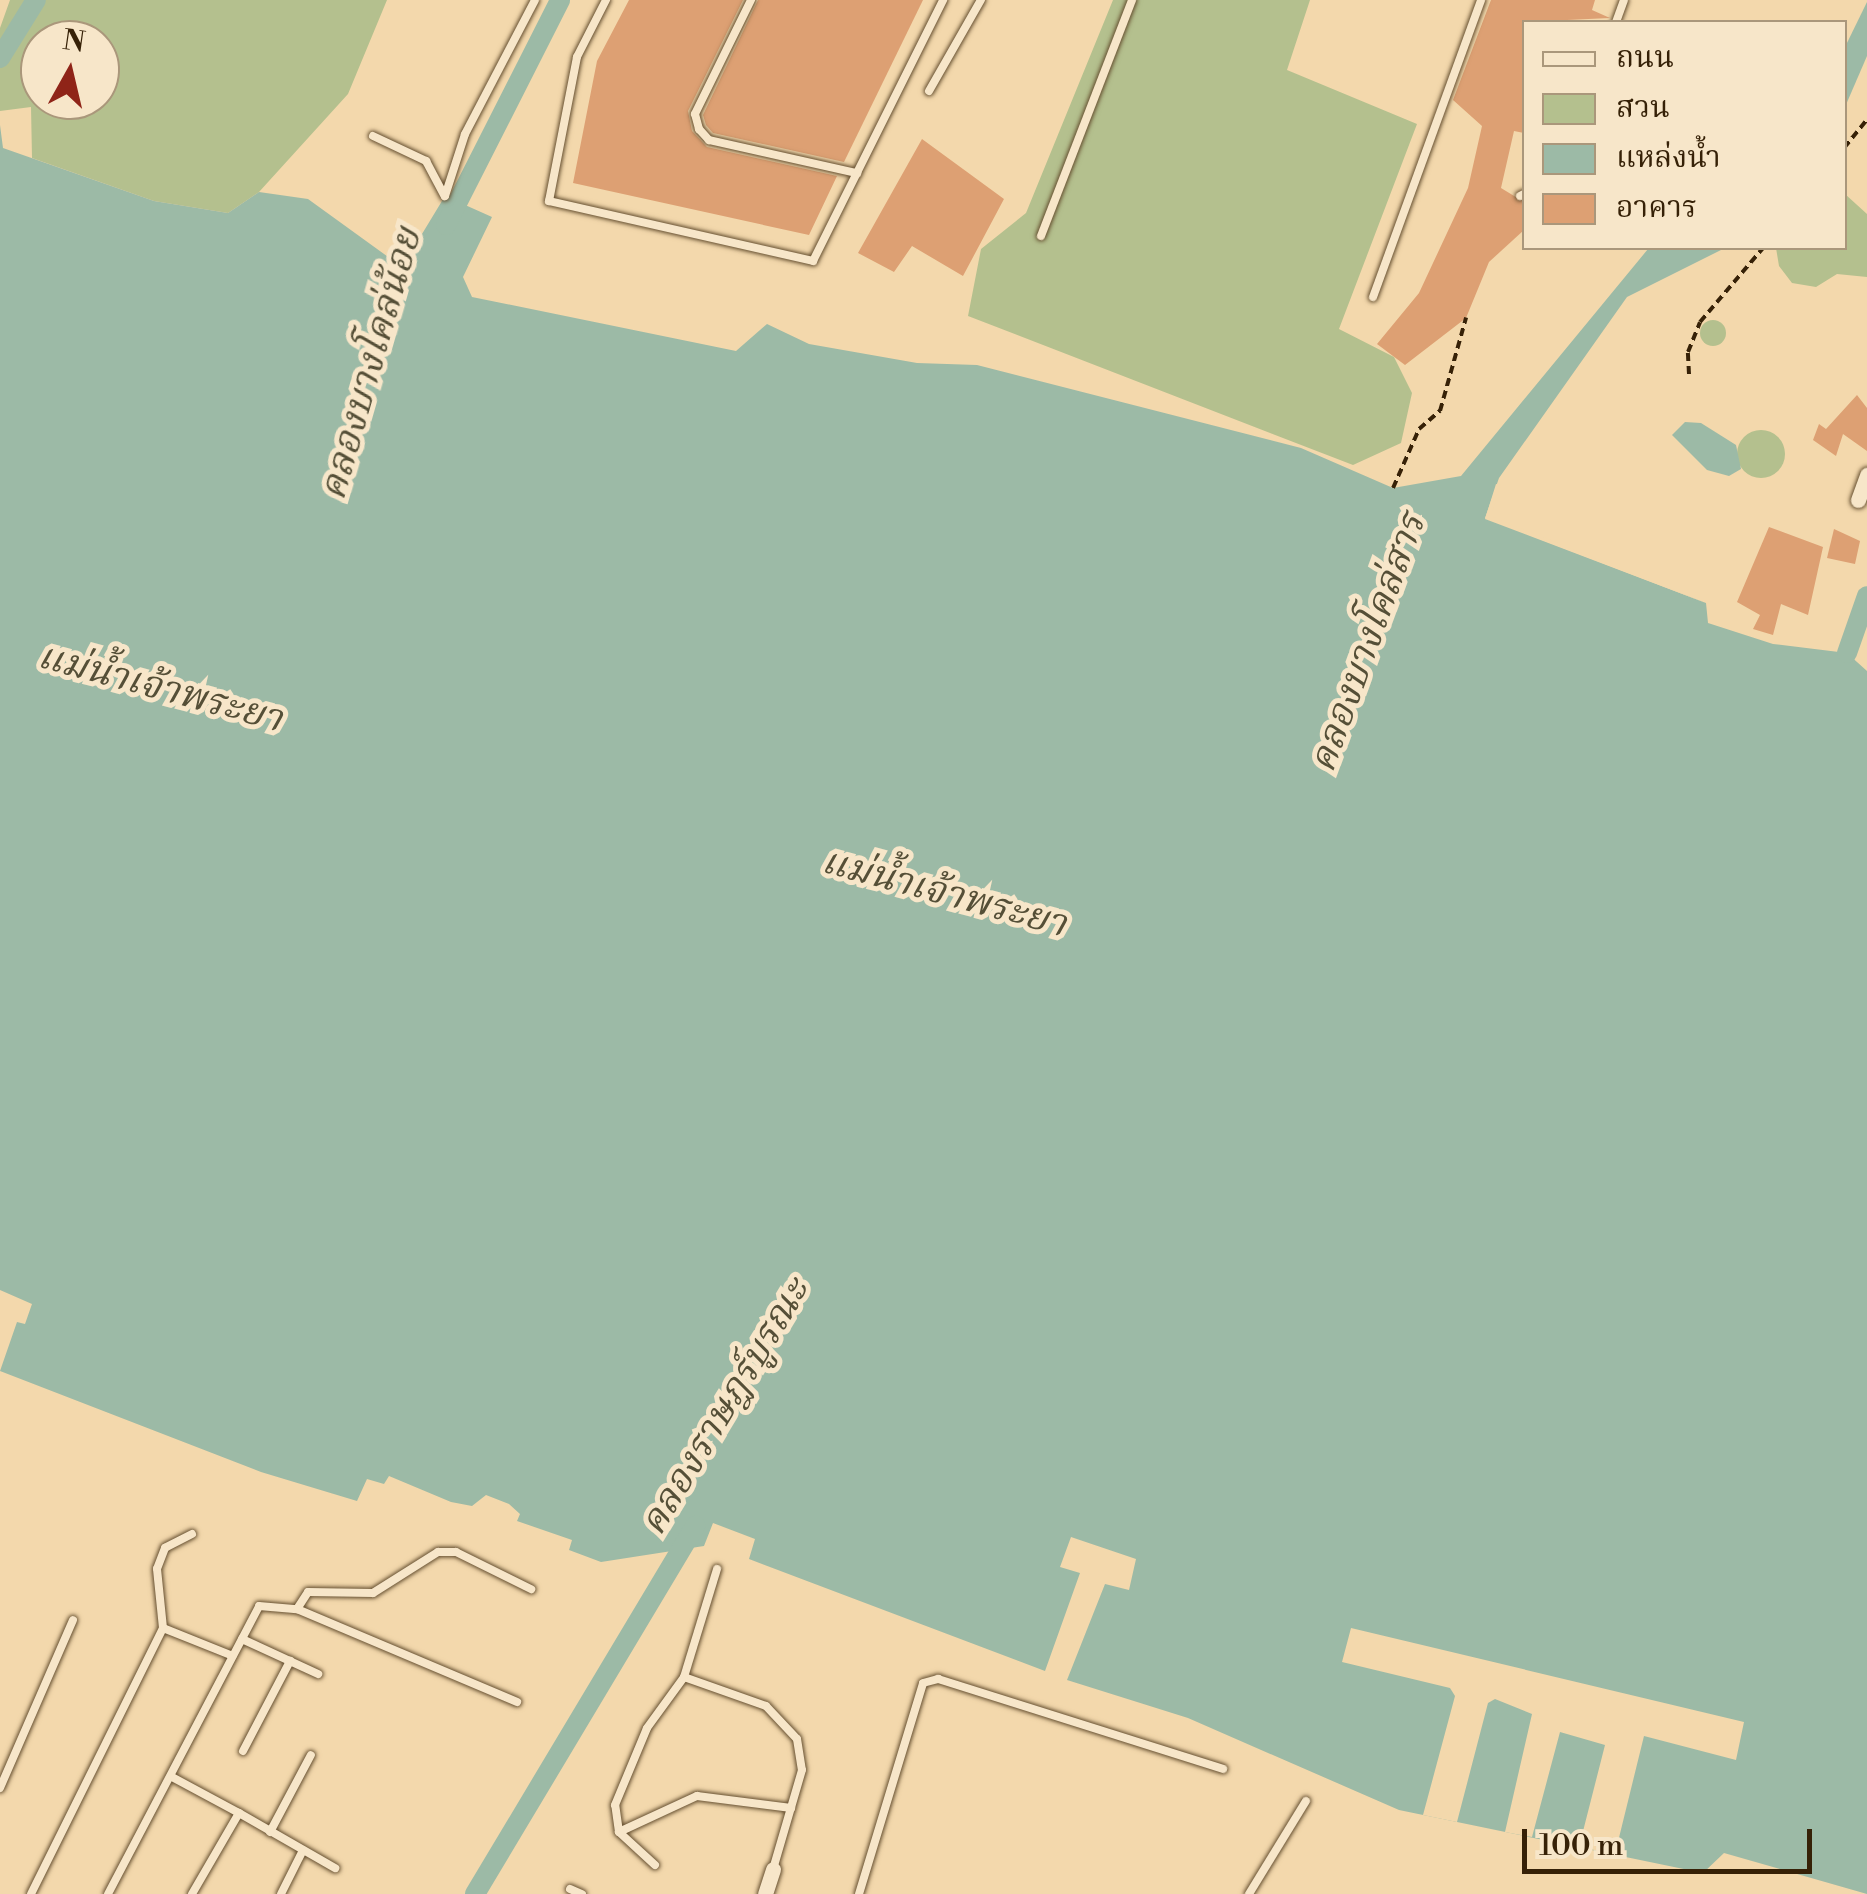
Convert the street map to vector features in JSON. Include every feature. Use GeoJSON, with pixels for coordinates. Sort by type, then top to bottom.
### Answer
{"type":"FeatureCollection","features":[{"type":"Feature","properties":{"kind":"street"},"geometry":{"type":"LineString","coordinates":[[1858,500],[1867,475]]}},
{"type":"Feature","properties":{"kind":"street"},"geometry":{"type":"LineString","coordinates":[[765,1894],[773,1869]]}},
{"type":"Feature","properties":{"kind":"lane"},"geometry":{"type":"LineString","coordinates":[[373,136],[426,161],[445,196],[465,134],[536,0]]}},
{"type":"Feature","properties":{"kind":"lane"},"geometry":{"type":"LineString","coordinates":[[606,0],[577,57],[549,201],[813,261],[942,0]]}},
{"type":"Feature","properties":{"kind":"lane"},"geometry":{"type":"LineString","coordinates":[[751,0],[694,114],[699,129],[709,140],[857,173]]}},
{"type":"Feature","properties":{"kind":"lane"},"geometry":{"type":"LineString","coordinates":[[929,91],[981,0]]}},
{"type":"Feature","properties":{"kind":"lane"},"geometry":{"type":"LineString","coordinates":[[1041,236],[1132,0]]}},
{"type":"Feature","properties":{"kind":"lane"},"geometry":{"type":"LineString","coordinates":[[1373,297],[1482,0]]}},
{"type":"Feature","properties":{"kind":"lane"},"geometry":{"type":"LineString","coordinates":[[32,1894],[163,1628],[157,1569],[165,1548],[192,1534]]}},
{"type":"Feature","properties":{"kind":"lane"},"geometry":{"type":"LineString","coordinates":[[297,1608],[308,1592],[373,1592],[438,1552],[456,1552],[531,1589]]}},
{"type":"Feature","properties":{"kind":"lane"},"geometry":{"type":"LineString","coordinates":[[655,1865],[619,1832],[615,1805],[634,1754],[684,1677],[717,1569]]}},
{"type":"Feature","properties":{"kind":"lane"},"geometry":{"type":"LineString","coordinates":[[108,1894],[259,1606],[297,1608],[517,1702]]}},
{"type":"Feature","properties":{"kind":"lane"},"geometry":{"type":"LineString","coordinates":[[0,1788],[73,1620]]}},
{"type":"Feature","properties":{"kind":"lane"},"geometry":{"type":"LineString","coordinates":[[163,1628],[234,1656]]}},
{"type":"Feature","properties":{"kind":"lane"},"geometry":{"type":"LineString","coordinates":[[242,1639],[318,1674]]}},
{"type":"Feature","properties":{"kind":"lane"},"geometry":{"type":"LineString","coordinates":[[242,1751],[290,1662]]}},
{"type":"Feature","properties":{"kind":"lane"},"geometry":{"type":"LineString","coordinates":[[684,1677],[766,1706],[796,1739],[802,1770],[773,1869]]}},
{"type":"Feature","properties":{"kind":"lane"},"geometry":{"type":"LineString","coordinates":[[858,1894],[924,1682],[938,1679],[1223,1770]]}},
{"type":"Feature","properties":{"kind":"lane"},"geometry":{"type":"LineString","coordinates":[[270,1832],[312,1756]]}},
{"type":"Feature","properties":{"kind":"lane"},"geometry":{"type":"LineString","coordinates":[[172,1777],[335,1868]]}},
{"type":"Feature","properties":{"kind":"lane"},"geometry":{"type":"LineString","coordinates":[[619,1832],[697,1796],[791,1808]]}},
{"type":"Feature","properties":{"kind":"lane"},"geometry":{"type":"LineString","coordinates":[[1249,1894],[1306,1801]]}},
{"type":"Feature","properties":{"kind":"lane"},"geometry":{"type":"LineString","coordinates":[[192,1894],[240,1813]]}},
{"type":"Feature","properties":{"kind":"lane"},"geometry":{"type":"LineString","coordinates":[[282,1894],[302,1850]]}},
{"type":"Feature","properties":{"kind":"lane"},"geometry":{"type":"LineString","coordinates":[[570,1889],[582,1894]]}},
{"type":"Feature","properties":{"kind":"path"},"geometry":{"type":"LineString","coordinates":[[1847,144],[1867,120]]}},
{"type":"Feature","properties":{"kind":"path"},"geometry":{"type":"LineString","coordinates":[[1689,374],[1688,352],[1700,322],[1762,250]]}},
{"type":"Feature","properties":{"kind":"path"},"geometry":{"type":"LineString","coordinates":[[1393,488],[1418,428],[1440,410],[1466,318]]}},
{"type":"Feature","properties":{"kind":"green space"},"geometry":{"type":"Polygon","coordinates":[[[10,0],[387,0],[348,94],[259,192],[228,213],[154,201],[32,158],[31,120],[120,120],[120,20],[20,20],[20,108],[0,111],[0,28],[10,0]]]}},
{"type":"Feature","properties":{"kind":"green space"},"geometry":{"type":"Polygon","coordinates":[[[1113,0],[1310,0],[1287,70],[1417,124],[1339,329],[1394,357],[1412,393],[1401,443],[1353,465],[968,316],[981,249],[1026,213],[1113,0]]]}},
{"type":"Feature","properties":{"kind":"green space"},"geometry":{"type":"Polygon","coordinates":[[[1847,196],[1867,214],[1867,277],[1837,274],[1816,287],[1792,283],[1779,266],[1776,250],[1847,250],[1847,196]]]}},
{"type":"Feature","properties":{"kind":"green space"},"geometry":{"type":"Polygon","coordinates":[[[1713,320],[1722,324],[1726,333],[1722,342],[1713,346],[1704,342],[1700,333],[1704,324],[1713,320]]]}},
{"type":"Feature","properties":{"kind":"green space"},"geometry":{"type":"Polygon","coordinates":[[[1761,430],[1778,437],[1785,454],[1778,471],[1761,478],[1744,471],[1737,454],[1744,437],[1761,430]]]}},
{"type":"Feature","properties":{"kind":"water"},"geometry":{"type":"Polygon","coordinates":[[[1867,2],[1867,56],[1847,102],[1847,43],[1867,2]]]}},
{"type":"Feature","properties":{"kind":"water"},"geometry":{"type":"Polygon","coordinates":[[[0,125],[3,148],[154,201],[228,213],[259,192],[308,199],[402,267],[445,196],[492,217],[463,277],[472,297],[736,351],[767,324],[809,344],[917,363],[977,365],[1301,448],[1393,488],[1461,476],[1647,250],[1721,250],[1627,297],[1499,478],[1485,518],[1706,603],[1708,623],[1773,644],[1847,653],[1867,671],[1867,1894],[1724,1853],[1703,1873],[1399,1810],[1188,1718],[1067,1680],[1105,1584],[1129,1590],[1136,1559],[1071,1537],[1060,1567],[1080,1573],[1045,1671],[749,1559],[755,1539],[713,1523],[704,1546],[601,1562],[569,1550],[572,1540],[517,1521],[520,1514],[509,1504],[486,1495],[472,1506],[451,1502],[389,1476],[384,1484],[367,1479],[357,1501],[261,1472],[0,1371],[17,1322],[25,1324],[32,1304],[0,1290],[0,125]]]}},
{"type":"Feature","properties":{"kind":"water"},"geometry":{"type":"Polygon","coordinates":[[[1685,422],[1701,423],[1736,445],[1741,469],[1729,476],[1707,470],[1672,435],[1685,422]]]}},
{"type":"Feature","properties":{"kind":"pier"},"geometry":{"type":"Polygon","coordinates":[[[1496,484],[1501,485],[1491,516],[1706,603],[1485,519],[1496,484]]]}},
{"type":"Feature","properties":{"kind":"pier"},"geometry":{"type":"Polygon","coordinates":[[[1351,1628],[1744,1722],[1736,1760],[1644,1736],[1615,1854],[1579,1847],[1605,1745],[1560,1732],[1532,1837],[1505,1832],[1532,1714],[1495,1699],[1488,1703],[1457,1822],[1423,1815],[1455,1696],[1450,1688],[1342,1662],[1351,1628]]]}},
{"type":"Feature","properties":{"kind":"building"},"geometry":{"type":"Polygon","coordinates":[[[629,0],[743,0],[688,111],[692,131],[707,147],[837,176],[809,235],[573,183],[597,61],[629,0]]]}},
{"type":"Feature","properties":{"kind":"building"},"geometry":{"type":"Polygon","coordinates":[[[758,0],[923,0],[844,162],[713,133],[706,125],[703,115],[758,0]]]}},
{"type":"Feature","properties":{"kind":"building"},"geometry":{"type":"Polygon","coordinates":[[[1491,0],[1595,0],[1592,10],[1610,18],[1522,20],[1522,133],[1514,131],[1501,188],[1522,201],[1522,232],[1489,262],[1466,318],[1405,365],[1377,344],[1419,293],[1468,188],[1482,126],[1453,100],[1491,0]]]}},
{"type":"Feature","properties":{"kind":"building"},"geometry":{"type":"Polygon","coordinates":[[[922,139],[1004,199],[963,276],[912,246],[894,272],[858,253],[922,139]]]}},
{"type":"Feature","properties":{"kind":"building"},"geometry":{"type":"Polygon","coordinates":[[[1857,395],[1867,408],[1867,451],[1843,434],[1836,456],[1813,440],[1819,424],[1826,429],[1857,395]]]}},
{"type":"Feature","properties":{"kind":"building"},"geometry":{"type":"Polygon","coordinates":[[[1769,527],[1823,547],[1808,615],[1781,604],[1773,635],[1753,629],[1760,615],[1737,602],[1769,527]]]}},
{"type":"Feature","properties":{"kind":"building"},"geometry":{"type":"Polygon","coordinates":[[[1834,529],[1860,541],[1855,564],[1827,558],[1834,529]]]}},
{"type":"Feature","properties":{"kind":"waterway"},"geometry":{"type":"LineString","coordinates":[[0,58],[36,0]]}},
{"type":"Feature","properties":{"kind":"waterway","name":"คลองบางโคล่น้อย"},"geometry":{"type":"LineString","coordinates":[[446,225],[560,0]]}},
{"type":"Feature","properties":{"kind":"waterway"},"geometry":{"type":"LineString","coordinates":[[1847,653],[1867,596]]}},
{"type":"Feature","properties":{"kind":"waterway","name":"คลองราษฎร์บูรณะ"},"geometry":{"type":"LineString","coordinates":[[475,1894],[695,1526]]}},
{"type":"Feature","properties":{"kind":"water label","name":"คลองบางโคล่สาร"},"geometry":{"type":"Point","coordinates":[1368,643]}},
{"type":"Feature","properties":{"kind":"water label","name":"แม่น้ำเจ้าพระยา"},"geometry":{"type":"Point","coordinates":[160,688]}},
{"type":"Feature","properties":{"kind":"water label","name":"แม่น้ำเจ้าพระยา"},"geometry":{"type":"Point","coordinates":[944,893]}}]}
